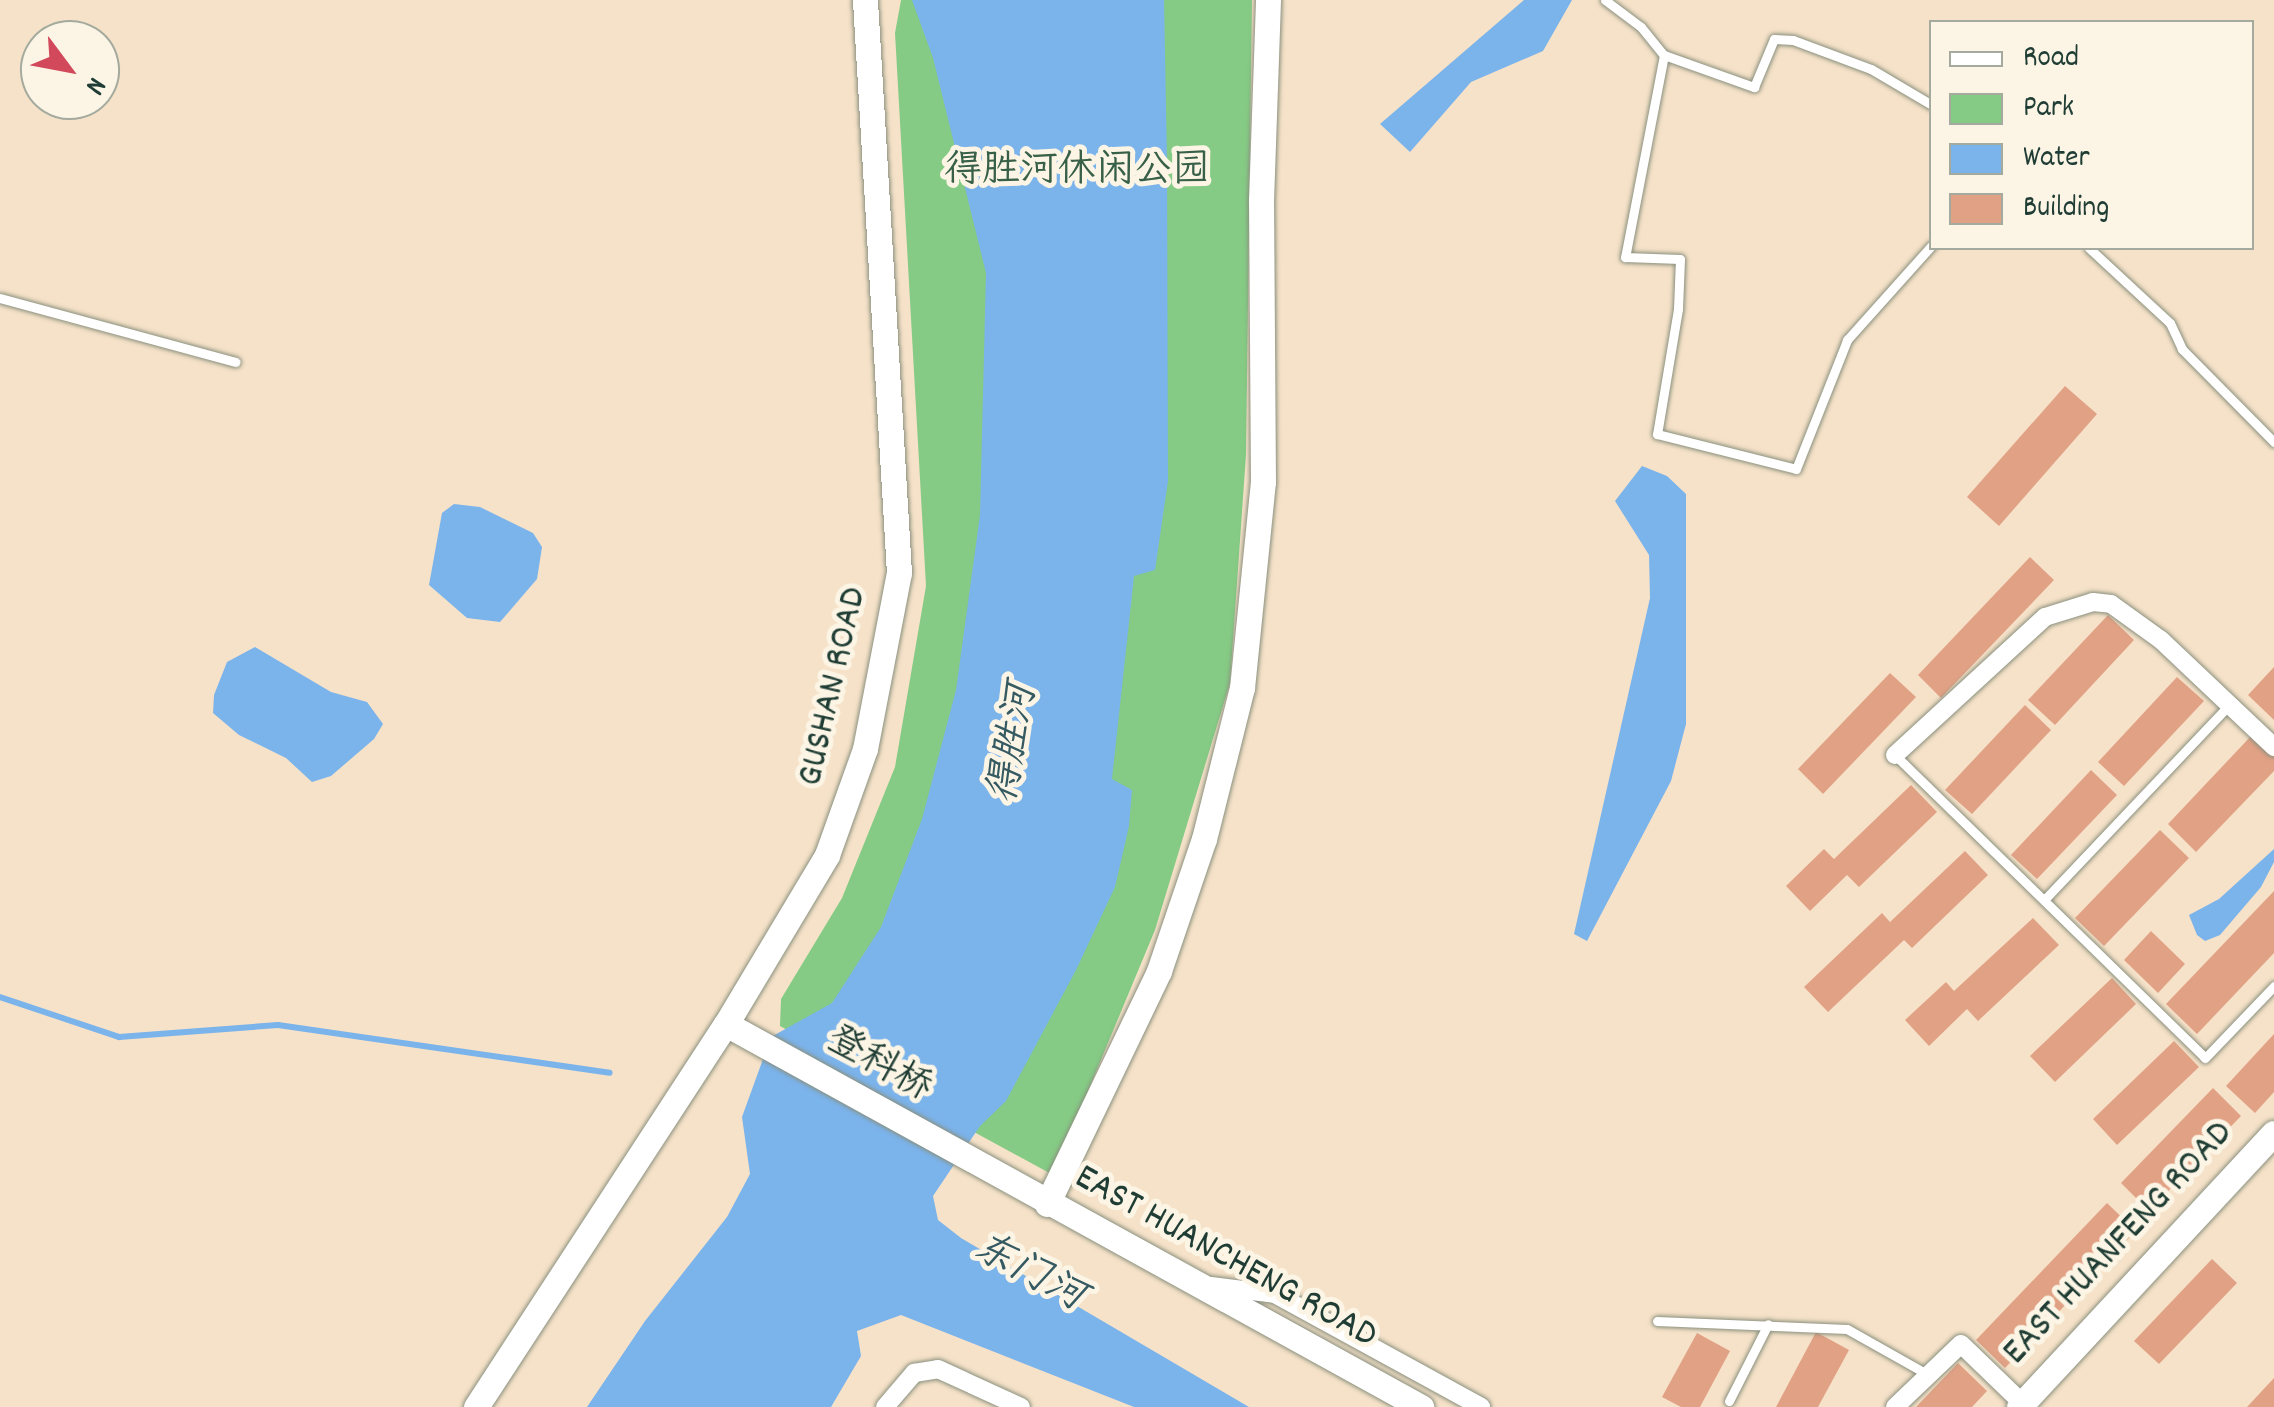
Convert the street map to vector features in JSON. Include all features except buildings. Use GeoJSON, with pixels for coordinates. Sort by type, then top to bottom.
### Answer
{"type":"FeatureCollection","features":[{"type":"Feature","properties":{"kind":"main road","name":"GUSHAN ROAD"},"geometry":{"type":"LineString","coordinates":[[476,1407],[726,1024],[828,855],[865,749],[899,573],[866,0]]}},
{"type":"Feature","properties":{"kind":"main road"},"geometry":{"type":"LineString","coordinates":[[1047,1204],[1159,971],[1204,839],[1242,688],[1263,482],[1260,201],[1268,0]]}},
{"type":"Feature","properties":{"kind":"main road","name":"登科桥"},"geometry":{"type":"LineString","coordinates":[[726,1024],[993,1173]]}},
{"type":"Feature","properties":{"kind":"main road","name":"EAST HUANFENG ROAD"},"geometry":{"type":"LineString","coordinates":[[2020,1405],[2274,1132]]}},
{"type":"Feature","properties":{"kind":"main road","name":"EAST HUANCHENG ROAD"},"geometry":{"type":"LineString","coordinates":[[993,1173],[1420,1407]]}},
{"type":"Feature","properties":{"kind":"street"},"geometry":{"type":"LineString","coordinates":[[1896,755],[2045,617],[2093,602],[2112,604],[2161,640],[2274,747]]}},
{"type":"Feature","properties":{"kind":"street"},"geometry":{"type":"LineString","coordinates":[[1196,1285],[1275,1294],[1480,1407]]}},
{"type":"Feature","properties":{"kind":"street"},"geometry":{"type":"LineString","coordinates":[[1895,1407],[1961,1344],[2020,1405]]}},
{"type":"Feature","properties":{"kind":"street"},"geometry":{"type":"LineString","coordinates":[[886,1407],[914,1373],[938,1369],[1021,1407]]}},
{"type":"Feature","properties":{"kind":"lane"},"geometry":{"type":"LineString","coordinates":[[1605,0],[1642,26],[1664,55],[1754,87],[1774,38],[1793,40],[1871,69],[1929,103]]}},
{"type":"Feature","properties":{"kind":"lane"},"geometry":{"type":"LineString","coordinates":[[1664,55],[1625,257],[1680,259],[1678,309],[1656,434],[1796,469],[1847,340],[1929,248]]}},
{"type":"Feature","properties":{"kind":"lane"},"geometry":{"type":"LineString","coordinates":[[2091,250],[2170,322],[2182,349],[2274,442]]}},
{"type":"Feature","properties":{"kind":"lane"},"geometry":{"type":"LineString","coordinates":[[0,298],[236,362]]}},
{"type":"Feature","properties":{"kind":"lane"},"geometry":{"type":"LineString","coordinates":[[2044,900],[2229,705]]}},
{"type":"Feature","properties":{"kind":"lane"},"geometry":{"type":"LineString","coordinates":[[1896,755],[2205,1058],[2274,986]]}},
{"type":"Feature","properties":{"kind":"lane"},"geometry":{"type":"LineString","coordinates":[[1657,1321],[1846,1329],[1927,1374]]}},
{"type":"Feature","properties":{"kind":"lane"},"geometry":{"type":"LineString","coordinates":[[1728,1401],[1768,1324]]}},
{"type":"Feature","properties":{"kind":"green space","name":"得胜河休闲公园"},"geometry":{"type":"Polygon","coordinates":[[[901,0],[1252,0],[1246,455],[1230,683],[1155,930],[1053,1175],[780,1026],[781,999],[842,898],[895,767],[926,586],[895,33],[901,0]]]}},
{"type":"Feature","properties":{"kind":"water","name":"得胜河"},"geometry":{"type":"Polygon","coordinates":[[[912,0],[1164,0],[1168,481],[1155,570],[1134,576],[1112,779],[1132,790],[1129,826],[1115,887],[1076,970],[1006,1101],[980,1126],[933,1196],[938,1220],[961,1238],[1249,1407],[1134,1407],[901,1315],[857,1331],[861,1356],[831,1407],[587,1407],[645,1321],[727,1217],[750,1174],[742,1117],[771,1037],[832,1003],[881,927],[922,819],[956,690],[980,515],[986,273],[933,58],[912,0]]]}},
{"type":"Feature","properties":{"kind":"water"},"geometry":{"type":"Polygon","coordinates":[[[1524,0],[1572,0],[1543,51],[1471,82],[1410,152],[1380,124],[1524,0]]]}},
{"type":"Feature","properties":{"kind":"water"},"geometry":{"type":"Polygon","coordinates":[[[1642,466],[1667,476],[1686,494],[1686,724],[1671,781],[1587,941],[1574,934],[1650,598],[1649,555],[1615,501],[1642,466]]]}},
{"type":"Feature","properties":{"kind":"water"},"geometry":{"type":"Polygon","coordinates":[[[454,504],[480,507],[533,533],[542,547],[537,579],[500,622],[467,618],[429,585],[442,513],[454,504]]]}},
{"type":"Feature","properties":{"kind":"water"},"geometry":{"type":"Polygon","coordinates":[[[255,647],[331,692],[367,702],[383,724],[374,739],[331,776],[312,782],[286,758],[239,735],[213,713],[214,695],[227,662],[255,647]]]}},
{"type":"Feature","properties":{"kind":"water"},"geometry":{"type":"Polygon","coordinates":[[[2274,849],[2274,862],[2261,887],[2220,935],[2205,941],[2197,935],[2189,915],[2219,899],[2274,849]]]}},
{"type":"Feature","properties":{"kind":"waterway"},"geometry":{"type":"LineString","coordinates":[[0,997],[119,1037],[278,1025],[610,1073]]}},
{"type":"Feature","properties":{"kind":"water label","name":"东门河"},"geometry":{"type":"Point","coordinates":[1028,1275]}}]}
